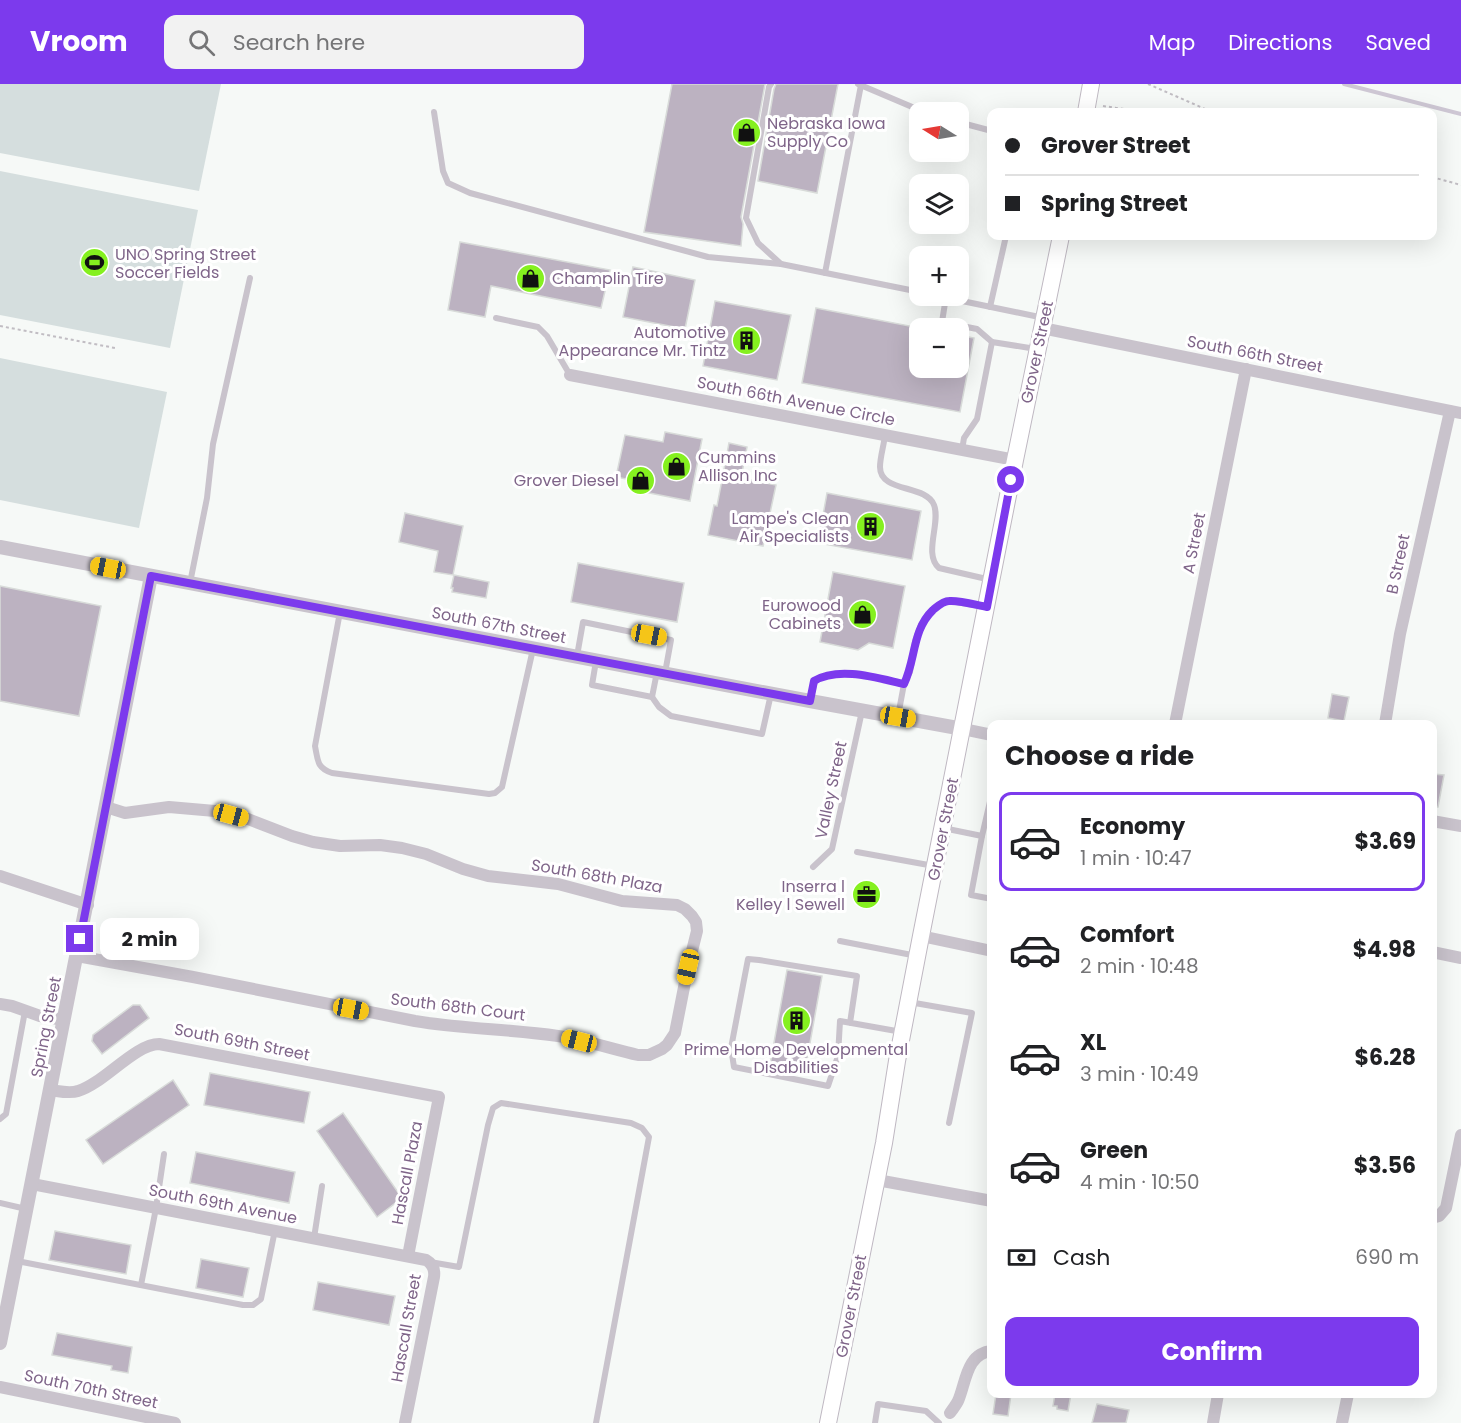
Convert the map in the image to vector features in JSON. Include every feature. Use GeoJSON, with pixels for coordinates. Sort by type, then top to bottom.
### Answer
{"type":"FeatureCollection","features":[{"type":"Feature","properties":{"kind":"main road"},"geometry":{"type":"LineString","coordinates":[[1087,108],[1092,84]]}},
{"type":"Feature","properties":{"kind":"main road","name":"Grover Street"},"geometry":{"type":"LineString","coordinates":[[828,1423],[877,1180],[917,956],[1060,240]]}},
{"type":"Feature","properties":{"kind":"street","name":"South 66th Street"},"geometry":{"type":"LineString","coordinates":[[1043,324],[1455,412]]}},
{"type":"Feature","properties":{"kind":"street","name":"A Street"},"geometry":{"type":"LineString","coordinates":[[1176,720],[1246,369]]}},
{"type":"Feature","properties":{"kind":"street","name":"South 66th Avenue Circle"},"geometry":{"type":"LineString","coordinates":[[570,375],[1015,460]]}},
{"type":"Feature","properties":{"kind":"street","name":"B Street"},"geometry":{"type":"LineString","coordinates":[[1386,720],[1400,634],[1455,412]]}},
{"type":"Feature","properties":{"kind":"street","name":"South 67th Street"},"geometry":{"type":"LineString","coordinates":[[0,547],[987,734]]}},
{"type":"Feature","properties":{"kind":"street","name":"Spring Street"},"geometry":{"type":"LineString","coordinates":[[0,1343],[151,576]]}},
{"type":"Feature","properties":{"kind":"street","name":"South 68th Plaza"},"geometry":{"type":"LineString","coordinates":[[106,807],[125,813],[169,807],[215,811],[248,819],[313,842],[340,846],[380,845],[402,848],[488,876],[558,884],[622,901],[677,906],[686,909],[692,916],[696,922],[697,931],[683,988]]}},
{"type":"Feature","properties":{"kind":"street"},"geometry":{"type":"LineString","coordinates":[[1437,822],[1461,826]]}},
{"type":"Feature","properties":{"kind":"street"},"geometry":{"type":"LineString","coordinates":[[0,876],[87,904]]}},
{"type":"Feature","properties":{"kind":"street"},"geometry":{"type":"LineString","coordinates":[[921,936],[987,950]]}},
{"type":"Feature","properties":{"kind":"street"},"geometry":{"type":"LineString","coordinates":[[1437,953],[1461,958]]}},
{"type":"Feature","properties":{"kind":"street","name":"South 68th Court"},"geometry":{"type":"LineString","coordinates":[[77,956],[438,1025],[559,1036],[638,1055],[649,1054],[667,1045],[678,1026],[683,988]]}},
{"type":"Feature","properties":{"kind":"street"},"geometry":{"type":"LineString","coordinates":[[0,1004],[40,1016],[64,1020]]}},
{"type":"Feature","properties":{"kind":"street","name":"South 69th Street"},"geometry":{"type":"LineString","coordinates":[[50,1090],[66,1092],[80,1090],[149,1045],[159,1044],[439,1096]]}},
{"type":"Feature","properties":{"kind":"street","name":"Hascall Plaza"},"geometry":{"type":"LineString","coordinates":[[408,1256],[439,1096]]}},
{"type":"Feature","properties":{"kind":"street"},"geometry":{"type":"LineString","coordinates":[[1437,1216],[1446,1208],[1461,1135]]}},
{"type":"Feature","properties":{"kind":"street"},"geometry":{"type":"LineString","coordinates":[[877,1180],[987,1200]]}},
{"type":"Feature","properties":{"kind":"street","name":"South 69th Avenue"},"geometry":{"type":"LineString","coordinates":[[32,1184],[408,1256]]}},
{"type":"Feature","properties":{"kind":"street","name":"Hascall Street"},"geometry":{"type":"LineString","coordinates":[[405,1423],[435,1271],[430,1262],[408,1256]]}},
{"type":"Feature","properties":{"kind":"street"},"geometry":{"type":"LineString","coordinates":[[944,1420],[958,1402],[965,1376],[973,1361],[987,1351]]}},
{"type":"Feature","properties":{"kind":"street","name":"South 70th Street"},"geometry":{"type":"LineString","coordinates":[[0,1388],[175,1423]]}},
{"type":"Feature","properties":{"kind":"street"},"geometry":{"type":"LineString","coordinates":[[1213,1423],[1217,1398]]}},
{"type":"Feature","properties":{"kind":"street"},"geometry":{"type":"LineString","coordinates":[[1342,1423],[1347,1398]]}},
{"type":"Feature","properties":{"kind":"lane"},"geometry":{"type":"LineString","coordinates":[[771,84],[746,218],[758,243],[781,264]]}},
{"type":"Feature","properties":{"kind":"lane"},"geometry":{"type":"LineString","coordinates":[[825,273],[859,85],[909,106]]}},
{"type":"Feature","properties":{"kind":"lane"},"geometry":{"type":"LineString","coordinates":[[434,112],[443,171],[448,183],[470,193],[708,257],[781,264],[909,290]]}},
{"type":"Feature","properties":{"kind":"lane"},"geometry":{"type":"LineString","coordinates":[[969,125],[987,130]]}},
{"type":"Feature","properties":{"kind":"lane"},"geometry":{"type":"LineString","coordinates":[[990,307],[1005,240]]}},
{"type":"Feature","properties":{"kind":"lane"},"geometry":{"type":"LineString","coordinates":[[190,584],[207,498],[213,444],[250,278]]}},
{"type":"Feature","properties":{"kind":"lane"},"geometry":{"type":"LineString","coordinates":[[969,302],[1043,324]]}},
{"type":"Feature","properties":{"kind":"lane"},"geometry":{"type":"LineString","coordinates":[[945,306],[942,322],[977,329],[993,342],[1038,349]]}},
{"type":"Feature","properties":{"kind":"lane"},"geometry":{"type":"LineString","coordinates":[[496,318],[538,327],[547,336],[570,375]]}},
{"type":"Feature","properties":{"kind":"lane"},"geometry":{"type":"LineString","coordinates":[[962,450],[964,438],[977,419],[993,342]]}},
{"type":"Feature","properties":{"kind":"lane"},"geometry":{"type":"LineString","coordinates":[[885,435],[880,469],[883,477],[888,482],[931,499],[934,503],[936,511],[932,556],[935,564],[939,568],[992,580]]}},
{"type":"Feature","properties":{"kind":"lane"},"geometry":{"type":"LineString","coordinates":[[898,717],[904,684],[910,672],[915,641],[928,615],[942,603],[949,601],[987,607]]}},
{"type":"Feature","properties":{"kind":"lane"},"geometry":{"type":"LineString","coordinates":[[340,612],[315,747],[320,766],[325,771],[333,773],[495,793],[502,787],[533,649]]}},
{"type":"Feature","properties":{"kind":"lane"},"geometry":{"type":"LineString","coordinates":[[577,657],[583,622],[671,639],[652,697]]}},
{"type":"Feature","properties":{"kind":"lane"},"geometry":{"type":"LineString","coordinates":[[597,661],[592,685],[652,697],[659,707],[671,716],[762,734],[771,694]]}},
{"type":"Feature","properties":{"kind":"lane"},"geometry":{"type":"LineString","coordinates":[[810,701],[814,681],[822,676],[834,674],[873,677],[904,684]]}},
{"type":"Feature","properties":{"kind":"lane","name":"Valley Street"},"geometry":{"type":"LineString","coordinates":[[813,867],[832,849],[862,711]]}},
{"type":"Feature","properties":{"kind":"lane"},"geometry":{"type":"LineString","coordinates":[[987,814],[971,895],[987,898]]}},
{"type":"Feature","properties":{"kind":"lane"},"geometry":{"type":"LineString","coordinates":[[943,828],[982,836]]}},
{"type":"Feature","properties":{"kind":"lane"},"geometry":{"type":"LineString","coordinates":[[857,852],[935,866]]}},
{"type":"Feature","properties":{"kind":"lane"},"geometry":{"type":"LineString","coordinates":[[840,941],[917,956]]}},
{"type":"Feature","properties":{"kind":"lane"},"geometry":{"type":"LineString","coordinates":[[850,1023],[857,976],[748,959],[731,1048],[734,1067],[828,1086],[838,1056],[840,1021],[850,1023],[903,1032]]}},
{"type":"Feature","properties":{"kind":"lane"},"geometry":{"type":"LineString","coordinates":[[909,1001],[972,1013],[949,1123]]}},
{"type":"Feature","properties":{"kind":"lane"},"geometry":{"type":"LineString","coordinates":[[0,1119],[6,1114],[25,1011]]}},
{"type":"Feature","properties":{"kind":"lane"},"geometry":{"type":"LineString","coordinates":[[430,1262],[459,1267],[493,1108],[501,1103],[631,1123],[642,1128],[649,1137],[596,1423]]}},
{"type":"Feature","properties":{"kind":"lane"},"geometry":{"type":"LineString","coordinates":[[141,1285],[164,1154]]}},
{"type":"Feature","properties":{"kind":"lane"},"geometry":{"type":"LineString","coordinates":[[314,1238],[322,1186]]}},
{"type":"Feature","properties":{"kind":"lane"},"geometry":{"type":"LineString","coordinates":[[0,1203],[27,1209]]}},
{"type":"Feature","properties":{"kind":"lane"},"geometry":{"type":"LineString","coordinates":[[16,1261],[243,1305],[253,1305],[261,1299],[275,1230]]}},
{"type":"Feature","properties":{"kind":"lane"},"geometry":{"type":"LineString","coordinates":[[875,1423],[878,1404],[926,1411],[944,1420]]}},
{"type":"Feature","properties":{"kind":"path"},"geometry":{"type":"LineString","coordinates":[[1148,84],[1203,108]]}},
{"type":"Feature","properties":{"kind":"path"},"geometry":{"type":"LineString","coordinates":[[1437,178],[1461,185]]}},
{"type":"Feature","properties":{"kind":"path"},"geometry":{"type":"LineString","coordinates":[[0,326],[115,348]]}},
{"type":"Feature","properties":{"kind":"shaded area"},"geometry":{"type":"Polygon","coordinates":[[[0,84],[221,84],[199,191],[0,153],[0,84]]]}},
{"type":"Feature","properties":{"kind":"shaded area","name":"UNO Spring Street Soccer Fields"},"geometry":{"type":"Polygon","coordinates":[[[0,171],[198,210],[170,348],[0,315],[0,171]]]}},
{"type":"Feature","properties":{"kind":"shaded area"},"geometry":{"type":"Polygon","coordinates":[[[0,358],[167,392],[139,528],[0,500],[0,358]]]}},
{"type":"Feature","properties":{"kind":"building","name":"Nebraska Iowa Supply Co"},"geometry":{"type":"Polygon","coordinates":[[[672,84],[765,84],[741,217],[743,224],[741,246],[644,232],[672,84]]]}},
{"type":"Feature","properties":{"kind":"building"},"geometry":{"type":"Polygon","coordinates":[[[776,84],[838,84],[817,193],[758,181],[776,84]]]}},
{"type":"Feature","properties":{"kind":"building","name":"Champlin Tire"},"geometry":{"type":"Polygon","coordinates":[[[460,242],[610,270],[601,308],[491,286],[485,317],[448,310],[460,242]]]}},
{"type":"Feature","properties":{"kind":"building"},"geometry":{"type":"Polygon","coordinates":[[[633,267],[695,280],[685,329],[623,317],[633,267]]]}},
{"type":"Feature","properties":{"kind":"building","name":"Automotive Appearance Mr. Tintz"},"geometry":{"type":"Polygon","coordinates":[[[715,301],[791,315],[777,380],[703,366],[715,301]]]}},
{"type":"Feature","properties":{"kind":"building"},"geometry":{"type":"Polygon","coordinates":[[[816,308],[909,326],[909,378],[966,378],[960,412],[802,383],[816,308]]]}},
{"type":"Feature","properties":{"kind":"building"},"geometry":{"type":"Polygon","coordinates":[[[969,337],[974,338],[969,364],[969,337]]]}},
{"type":"Feature","properties":{"kind":"building"},"geometry":{"type":"Polygon","coordinates":[[[665,432],[702,439],[690,501],[639,491],[641,482],[616,477],[625,435],[663,442],[665,432]]]}},
{"type":"Feature","properties":{"kind":"building"},"geometry":{"type":"Polygon","coordinates":[[[729,443],[747,447],[741,478],[776,485],[763,546],[708,535],[714,505],[717,506],[729,443]]]}},
{"type":"Feature","properties":{"kind":"building","name":"Lampe's Clean Air Specialists"},"geometry":{"type":"Polygon","coordinates":[[[827,493],[921,511],[912,560],[818,543],[827,493]]]}},
{"type":"Feature","properties":{"kind":"building"},"geometry":{"type":"Polygon","coordinates":[[[405,513],[463,526],[453,575],[434,572],[438,551],[399,542],[405,513]]]}},
{"type":"Feature","properties":{"kind":"building"},"geometry":{"type":"Polygon","coordinates":[[[578,563],[684,583],[677,622],[571,602],[578,563]]]}},
{"type":"Feature","properties":{"kind":"building","name":"Eurowood Cabinets"},"geometry":{"type":"Polygon","coordinates":[[[833,572],[905,586],[893,648],[869,643],[858,650],[820,642],[833,572]]]}},
{"type":"Feature","properties":{"kind":"building"},"geometry":{"type":"Polygon","coordinates":[[[454,575],[489,582],[486,598],[452,592],[454,575]]]}},
{"type":"Feature","properties":{"kind":"building"},"geometry":{"type":"Polygon","coordinates":[[[0,586],[101,606],[79,716],[0,701],[0,586]]]}},
{"type":"Feature","properties":{"kind":"building"},"geometry":{"type":"Polygon","coordinates":[[[1332,694],[1349,697],[1344,720],[1328,718],[1332,694]]]}},
{"type":"Feature","properties":{"kind":"building"},"geometry":{"type":"Polygon","coordinates":[[[1437,774],[1444,775],[1437,807],[1437,774]]]}},
{"type":"Feature","properties":{"kind":"building","name":"Prime Home Developmental Disabilities"},"geometry":{"type":"Polygon","coordinates":[[[787,970],[822,976],[805,1071],[770,1065],[787,970]]]}},
{"type":"Feature","properties":{"kind":"building"},"geometry":{"type":"Polygon","coordinates":[[[133,1005],[140,1005],[149,1018],[102,1054],[92,1041],[93,1035],[133,1005]]]}},
{"type":"Feature","properties":{"kind":"building"},"geometry":{"type":"Polygon","coordinates":[[[210,1073],[310,1092],[304,1123],[204,1105],[210,1073]]]}},
{"type":"Feature","properties":{"kind":"building"},"geometry":{"type":"Polygon","coordinates":[[[173,1080],[189,1105],[103,1164],[86,1140],[173,1080]]]}},
{"type":"Feature","properties":{"kind":"building"},"geometry":{"type":"Polygon","coordinates":[[[343,1113],[402,1198],[377,1217],[317,1131],[343,1113]]]}},
{"type":"Feature","properties":{"kind":"building"},"geometry":{"type":"Polygon","coordinates":[[[196,1152],[295,1172],[289,1203],[190,1183],[196,1152]]]}},
{"type":"Feature","properties":{"kind":"building"},"geometry":{"type":"Polygon","coordinates":[[[55,1231],[131,1245],[126,1274],[49,1260],[55,1231]]]}},
{"type":"Feature","properties":{"kind":"building"},"geometry":{"type":"Polygon","coordinates":[[[201,1259],[249,1268],[243,1297],[196,1288],[201,1259]]]}},
{"type":"Feature","properties":{"kind":"building"},"geometry":{"type":"Polygon","coordinates":[[[318,1282],[395,1296],[389,1325],[313,1310],[318,1282]]]}},
{"type":"Feature","properties":{"kind":"building"},"geometry":{"type":"Polygon","coordinates":[[[57,1333],[132,1347],[128,1373],[111,1370],[112,1366],[52,1355],[57,1333]]]}},
{"type":"Feature","properties":{"kind":"building"},"geometry":{"type":"Polygon","coordinates":[[[995,1398],[1010,1398],[1008,1416],[993,1414],[995,1398]]]}},
{"type":"Feature","properties":{"kind":"building"},"geometry":{"type":"Polygon","coordinates":[[[1054,1398],[1070,1398],[1068,1411],[1053,1406],[1054,1398]]]}},
{"type":"Feature","properties":{"kind":"building"},"geometry":{"type":"Polygon","coordinates":[[[1097,1404],[1129,1410],[1126,1423],[1092,1423],[1097,1404]]]}},
{"type":"Feature","properties":{"kind":"waterway"},"geometry":{"type":"LineString","coordinates":[[1344,84],[1461,114]]}},
{"type":"Feature","properties":{"kind":"place","name":"Nebraska Iowa Supply Co"},"geometry":{"type":"Point","coordinates":[746,132]}},
{"type":"Feature","properties":{"kind":"place","name":"UNO Spring Street Soccer Fields"},"geometry":{"type":"Point","coordinates":[94,263]}},
{"type":"Feature","properties":{"kind":"place","name":"Champlin Tire"},"geometry":{"type":"Point","coordinates":[531,278]}},
{"type":"Feature","properties":{"kind":"place","name":"Automotive Appearance Mr. Tintz"},"geometry":{"type":"Point","coordinates":[747,341]}},
{"type":"Feature","properties":{"kind":"place","name":"Cummins Allison Inc"},"geometry":{"type":"Point","coordinates":[677,466]}},
{"type":"Feature","properties":{"kind":"place","name":"Grover Diesel"},"geometry":{"type":"Point","coordinates":[640,480]}},
{"type":"Feature","properties":{"kind":"place","name":"Lampe's Clean Air Specialists"},"geometry":{"type":"Point","coordinates":[870,527]}},
{"type":"Feature","properties":{"kind":"place","name":"Eurowood Cabinets"},"geometry":{"type":"Point","coordinates":[862,614]}},
{"type":"Feature","properties":{"kind":"place","name":"Inserra l Kelley l Sewell"},"geometry":{"type":"Point","coordinates":[866,895]}},
{"type":"Feature","properties":{"kind":"place","name":"Prime Home Developmental Disabilities"},"geometry":{"type":"Point","coordinates":[796,1021]}},
{"type":"Feature","properties":{"kind":"route"},"geometry":{"type":"LineString","coordinates":[[80,939],[151,576],[810,701],[814,681],[822,676],[834,674],[873,677],[904,684],[910,672],[915,641],[928,615],[942,603],[949,601],[987,607],[1011,480]]}}]}
